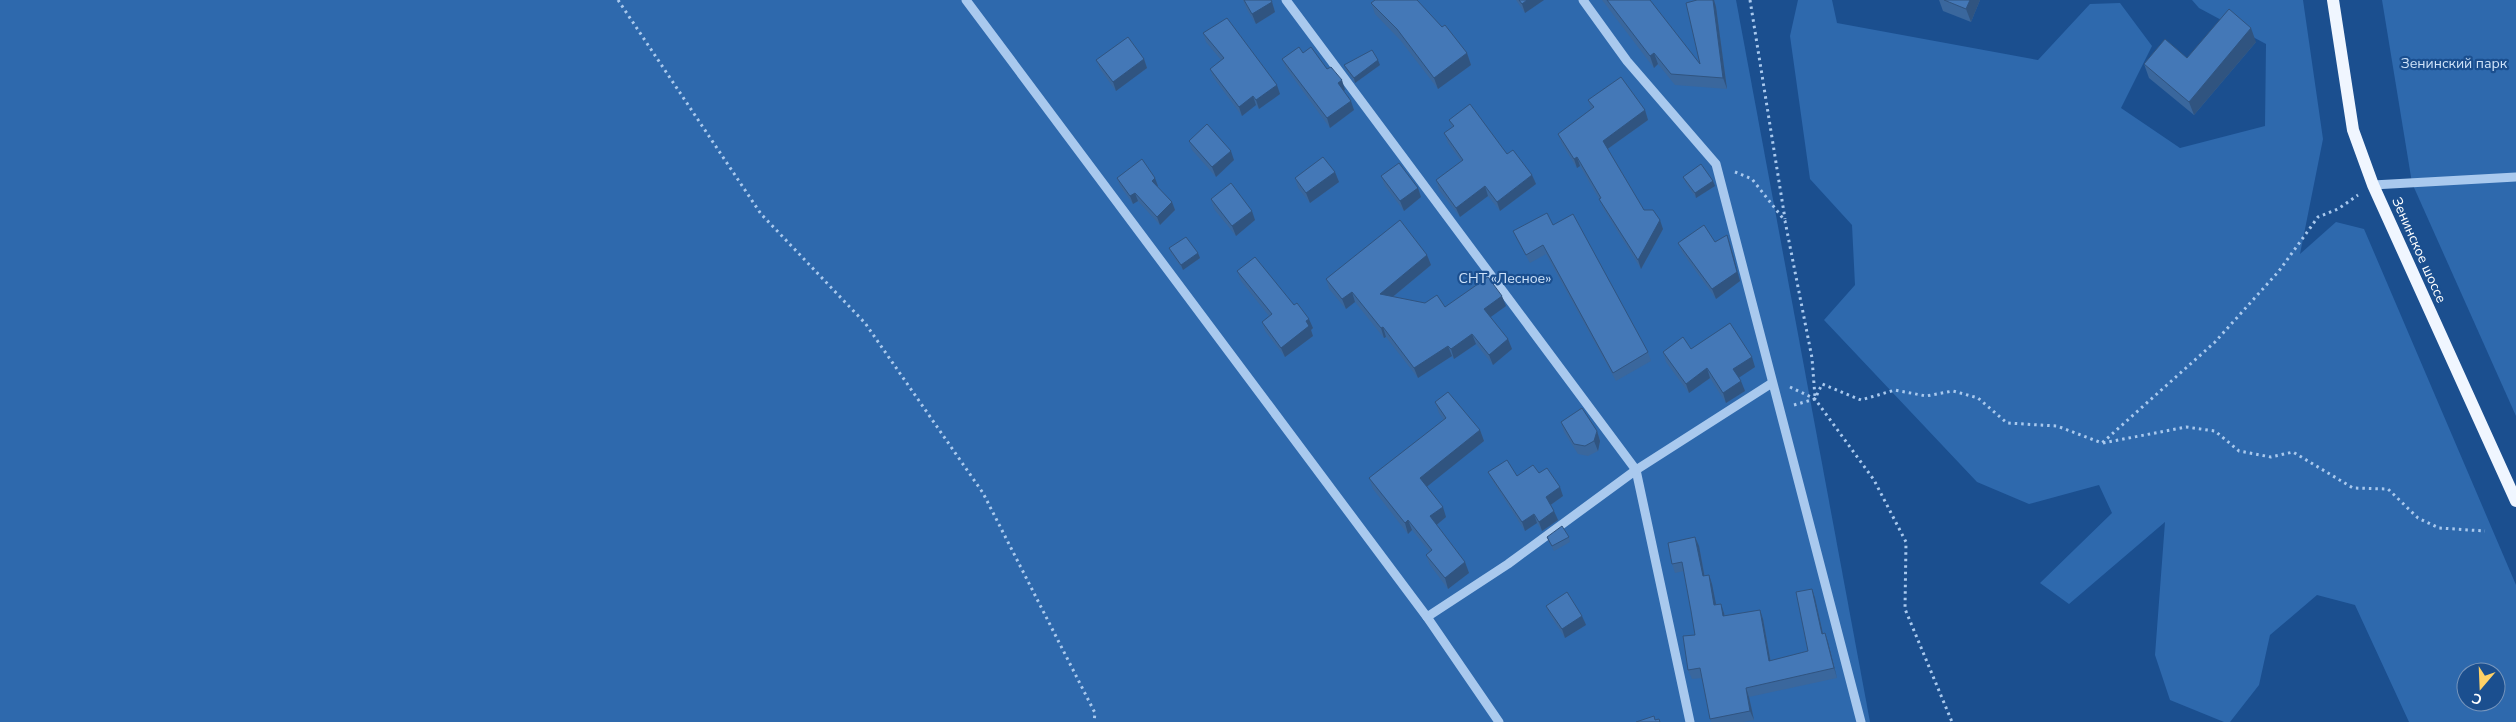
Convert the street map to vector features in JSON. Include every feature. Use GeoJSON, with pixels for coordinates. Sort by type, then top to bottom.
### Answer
{"type":"FeatureCollection","features":[{"type":"Feature","properties":{"kind":"main road","name":"Зенинское шоссе"},"geometry":{"type":"LineString","coordinates":[[2333,0],[2353,130],[2373,185],[2516,501]]}},
{"type":"Feature","properties":{"kind":"street"},"geometry":{"type":"LineString","coordinates":[[966,0],[1427,617],[1499,722]]}},
{"type":"Feature","properties":{"kind":"street"},"geometry":{"type":"LineString","coordinates":[[1286,0],[1636,470],[1690,722]]}},
{"type":"Feature","properties":{"kind":"street"},"geometry":{"type":"LineString","coordinates":[[1583,0],[1627,60],[1716,164],[1861,722]]}},
{"type":"Feature","properties":{"kind":"street"},"geometry":{"type":"LineString","coordinates":[[2373,185],[2516,177]]}},
{"type":"Feature","properties":{"kind":"street"},"geometry":{"type":"LineString","coordinates":[[1427,617],[1508,564],[1636,470],[1772,383]]}},
{"type":"Feature","properties":{"kind":"path"},"geometry":{"type":"LineString","coordinates":[[618,0],[760,214],[865,323],[982,494],[1095,713],[1094,722]]}},
{"type":"Feature","properties":{"kind":"path"},"geometry":{"type":"LineString","coordinates":[[1750,0],[1786,221],[1812,358],[1815,400]]}},
{"type":"Feature","properties":{"kind":"path"},"geometry":{"type":"LineString","coordinates":[[1716,164],[1752,179],[1786,221]]}},
{"type":"Feature","properties":{"kind":"path"},"geometry":{"type":"LineString","coordinates":[[2102,443],[2215,342],[2279,271],[2318,217],[2338,209],[2373,185]]}},
{"type":"Feature","properties":{"kind":"path"},"geometry":{"type":"LineString","coordinates":[[1772,383],[1781,382],[1815,400],[1874,480],[1906,542],[1905,609],[1952,722]]}},
{"type":"Feature","properties":{"kind":"path"},"geometry":{"type":"LineString","coordinates":[[1815,400],[1822,384],[1861,400],[1895,390],[1926,396],[1953,391],[1978,398],[2007,423],[2056,426],[2102,443],[2186,427],[2215,430],[2239,451],[2271,457],[2293,452],[2353,488],[2388,489],[2418,518],[2439,528],[2485,531]]}},
{"type":"Feature","properties":{"kind":"path"},"geometry":{"type":"LineString","coordinates":[[1780,410],[1815,400]]}},
{"type":"Feature","properties":{"kind":"green space","name":"СНТ «Лесное»"},"geometry":{"type":"Polygon","coordinates":[[[0,0],[1736,0],[1870,722],[0,722],[0,0]]]}},
{"type":"Feature","properties":{"kind":"green space"},"geometry":{"type":"Polygon","coordinates":[[[1798,0],[1832,0],[1837,23],[2038,60],[2090,4],[2120,3],[2152,46],[2121,108],[2180,148],[2265,126],[2266,44],[2199,8],[2192,0],[2303,0],[2323,139],[2300,254],[2336,222],[2364,229],[2516,585],[2516,722],[2409,722],[2355,605],[2317,595],[2270,635],[2259,685],[2230,722],[2224,722],[2170,700],[2155,655],[2165,522],[2069,604],[2040,583],[2112,513],[2099,485],[2029,504],[1977,482],[1824,320],[1855,285],[1852,225],[1810,179],[1790,36],[1798,0]]]}},
{"type":"Feature","properties":{"kind":"green space","name":"Зенинский парк"},"geometry":{"type":"Polygon","coordinates":[[[2382,0],[2516,0],[2516,416],[2412,183],[2382,0]]]}},
{"type":"Feature","properties":{"kind":"building"},"geometry":{"type":"Polygon","coordinates":[[[1244,0],[1271,0],[1272,2],[1252,14],[1244,0]]]}},
{"type":"Feature","properties":{"kind":"building"},"geometry":{"type":"Polygon","coordinates":[[[1375,0],[1417,0],[1442,27],[1445,25],[1467,53],[1434,78],[1397,29],[1371,3],[1375,0]]]}},
{"type":"Feature","properties":{"kind":"building"},"geometry":{"type":"Polygon","coordinates":[[[1519,0],[1527,0],[1522,4],[1519,0]]]}},
{"type":"Feature","properties":{"kind":"building"},"geometry":{"type":"Polygon","coordinates":[[[1607,0],[1650,0],[1700,64],[1686,3],[1697,0],[1713,0],[1723,78],[1671,74],[1654,53],[1650,56],[1607,0]]]}},
{"type":"Feature","properties":{"kind":"building"},"geometry":{"type":"Polygon","coordinates":[[[1944,0],[1970,0],[1966,9],[1944,0]]]}},
{"type":"Feature","properties":{"kind":"building"},"geometry":{"type":"Polygon","coordinates":[[[2229,9],[2251,28],[2189,102],[2144,64],[2165,39],[2187,58],[2229,9]]]}},
{"type":"Feature","properties":{"kind":"building"},"geometry":{"type":"Polygon","coordinates":[[[1227,18],[1277,85],[1256,100],[1253,96],[1239,107],[1210,69],[1224,58],[1203,33],[1227,18]]]}},
{"type":"Feature","properties":{"kind":"building"},"geometry":{"type":"Polygon","coordinates":[[[1128,37],[1144,59],[1113,82],[1096,60],[1128,37]]]}},
{"type":"Feature","properties":{"kind":"building"},"geometry":{"type":"Polygon","coordinates":[[[1299,47],[1303,53],[1311,47],[1327,69],[1331,67],[1342,80],[1338,83],[1351,101],[1327,118],[1282,59],[1299,47]]]}},
{"type":"Feature","properties":{"kind":"building"},"geometry":{"type":"Polygon","coordinates":[[[1372,50],[1378,60],[1354,78],[1344,65],[1372,50]]]}},
{"type":"Feature","properties":{"kind":"building"},"geometry":{"type":"Polygon","coordinates":[[[1621,77],[1645,110],[1603,141],[1644,210],[1653,210],[1660,220],[1638,260],[1599,199],[1601,198],[1577,157],[1574,159],[1558,134],[1594,107],[1588,100],[1621,77]]]}},
{"type":"Feature","properties":{"kind":"building"},"geometry":{"type":"Polygon","coordinates":[[[1470,104],[1507,154],[1513,150],[1532,175],[1497,202],[1485,186],[1456,208],[1436,180],[1463,160],[1444,133],[1454,126],[1449,120],[1470,104]]]}},
{"type":"Feature","properties":{"kind":"building"},"geometry":{"type":"Polygon","coordinates":[[[1207,124],[1231,151],[1212,167],[1189,141],[1207,124]]]}},
{"type":"Feature","properties":{"kind":"building"},"geometry":{"type":"Polygon","coordinates":[[[1323,157],[1335,172],[1306,193],[1295,178],[1323,157]]]}},
{"type":"Feature","properties":{"kind":"building"},"geometry":{"type":"Polygon","coordinates":[[[1142,159],[1155,178],[1152,181],[1172,202],[1157,217],[1135,193],[1130,196],[1117,178],[1142,159]]]}},
{"type":"Feature","properties":{"kind":"building"},"geometry":{"type":"Polygon","coordinates":[[[1399,163],[1418,188],[1400,201],[1381,176],[1399,163]]]}},
{"type":"Feature","properties":{"kind":"building"},"geometry":{"type":"Polygon","coordinates":[[[1701,164],[1713,181],[1695,193],[1683,177],[1701,164]]]}},
{"type":"Feature","properties":{"kind":"building"},"geometry":{"type":"Polygon","coordinates":[[[1231,183],[1252,211],[1232,226],[1211,199],[1231,183]]]}},
{"type":"Feature","properties":{"kind":"building"},"geometry":{"type":"Polygon","coordinates":[[[1547,213],[1553,225],[1573,214],[1648,352],[1613,373],[1543,245],[1526,255],[1513,231],[1547,213]]]}},
{"type":"Feature","properties":{"kind":"building"},"geometry":{"type":"Polygon","coordinates":[[[1400,220],[1427,255],[1380,294],[1425,303],[1437,295],[1445,307],[1488,277],[1502,296],[1484,309],[1508,339],[1489,355],[1472,334],[1451,349],[1448,346],[1414,368],[1383,327],[1381,328],[1352,292],[1342,299],[1326,279],[1400,220]]]}},
{"type":"Feature","properties":{"kind":"building"},"geometry":{"type":"Polygon","coordinates":[[[1704,225],[1715,242],[1727,235],[1737,272],[1712,289],[1678,243],[1704,225]]]}},
{"type":"Feature","properties":{"kind":"building"},"geometry":{"type":"Polygon","coordinates":[[[1186,237],[1198,253],[1181,265],[1169,248],[1186,237]]]}},
{"type":"Feature","properties":{"kind":"building"},"geometry":{"type":"Polygon","coordinates":[[[1255,257],[1294,305],[1297,303],[1309,319],[1306,321],[1309,326],[1281,348],[1262,322],[1272,314],[1237,271],[1255,257]]]}},
{"type":"Feature","properties":{"kind":"building"},"geometry":{"type":"Polygon","coordinates":[[[1730,323],[1752,357],[1733,369],[1741,381],[1723,393],[1707,368],[1686,384],[1663,352],[1683,337],[1691,349],[1730,323]]]}},
{"type":"Feature","properties":{"kind":"building"},"geometry":{"type":"Polygon","coordinates":[[[1448,392],[1480,430],[1420,478],[1443,507],[1430,516],[1465,562],[1445,578],[1426,555],[1432,550],[1408,520],[1405,523],[1369,478],[1446,418],[1435,402],[1448,392]]]}},
{"type":"Feature","properties":{"kind":"building"},"geometry":{"type":"Polygon","coordinates":[[[1582,408],[1597,431],[1594,441],[1585,446],[1574,444],[1561,422],[1582,408]]]}},
{"type":"Feature","properties":{"kind":"building"},"geometry":{"type":"Polygon","coordinates":[[[1507,460],[1517,476],[1533,465],[1539,473],[1547,468],[1560,487],[1546,497],[1554,511],[1539,522],[1534,514],[1522,522],[1488,472],[1507,460]]]}},
{"type":"Feature","properties":{"kind":"building"},"geometry":{"type":"Polygon","coordinates":[[[1562,526],[1569,537],[1552,546],[1547,537],[1562,526]]]}},
{"type":"Feature","properties":{"kind":"building"},"geometry":{"type":"Polygon","coordinates":[[[1695,537],[1703,576],[1709,575],[1714,605],[1721,604],[1723,616],[1760,610],[1769,661],[1808,651],[1796,592],[1812,589],[1822,634],[1825,633],[1834,668],[1746,688],[1750,711],[1710,719],[1700,668],[1688,670],[1683,636],[1695,635],[1682,562],[1672,564],[1668,543],[1695,537]]]}},
{"type":"Feature","properties":{"kind":"building"},"geometry":{"type":"Polygon","coordinates":[[[1567,592],[1582,616],[1562,629],[1546,606],[1567,592]]]}},
{"type":"Feature","properties":{"kind":"building"},"geometry":{"type":"Polygon","coordinates":[[[1654,716],[1655,720],[1659,719],[1660,722],[1636,722],[1654,716]]]}}]}
